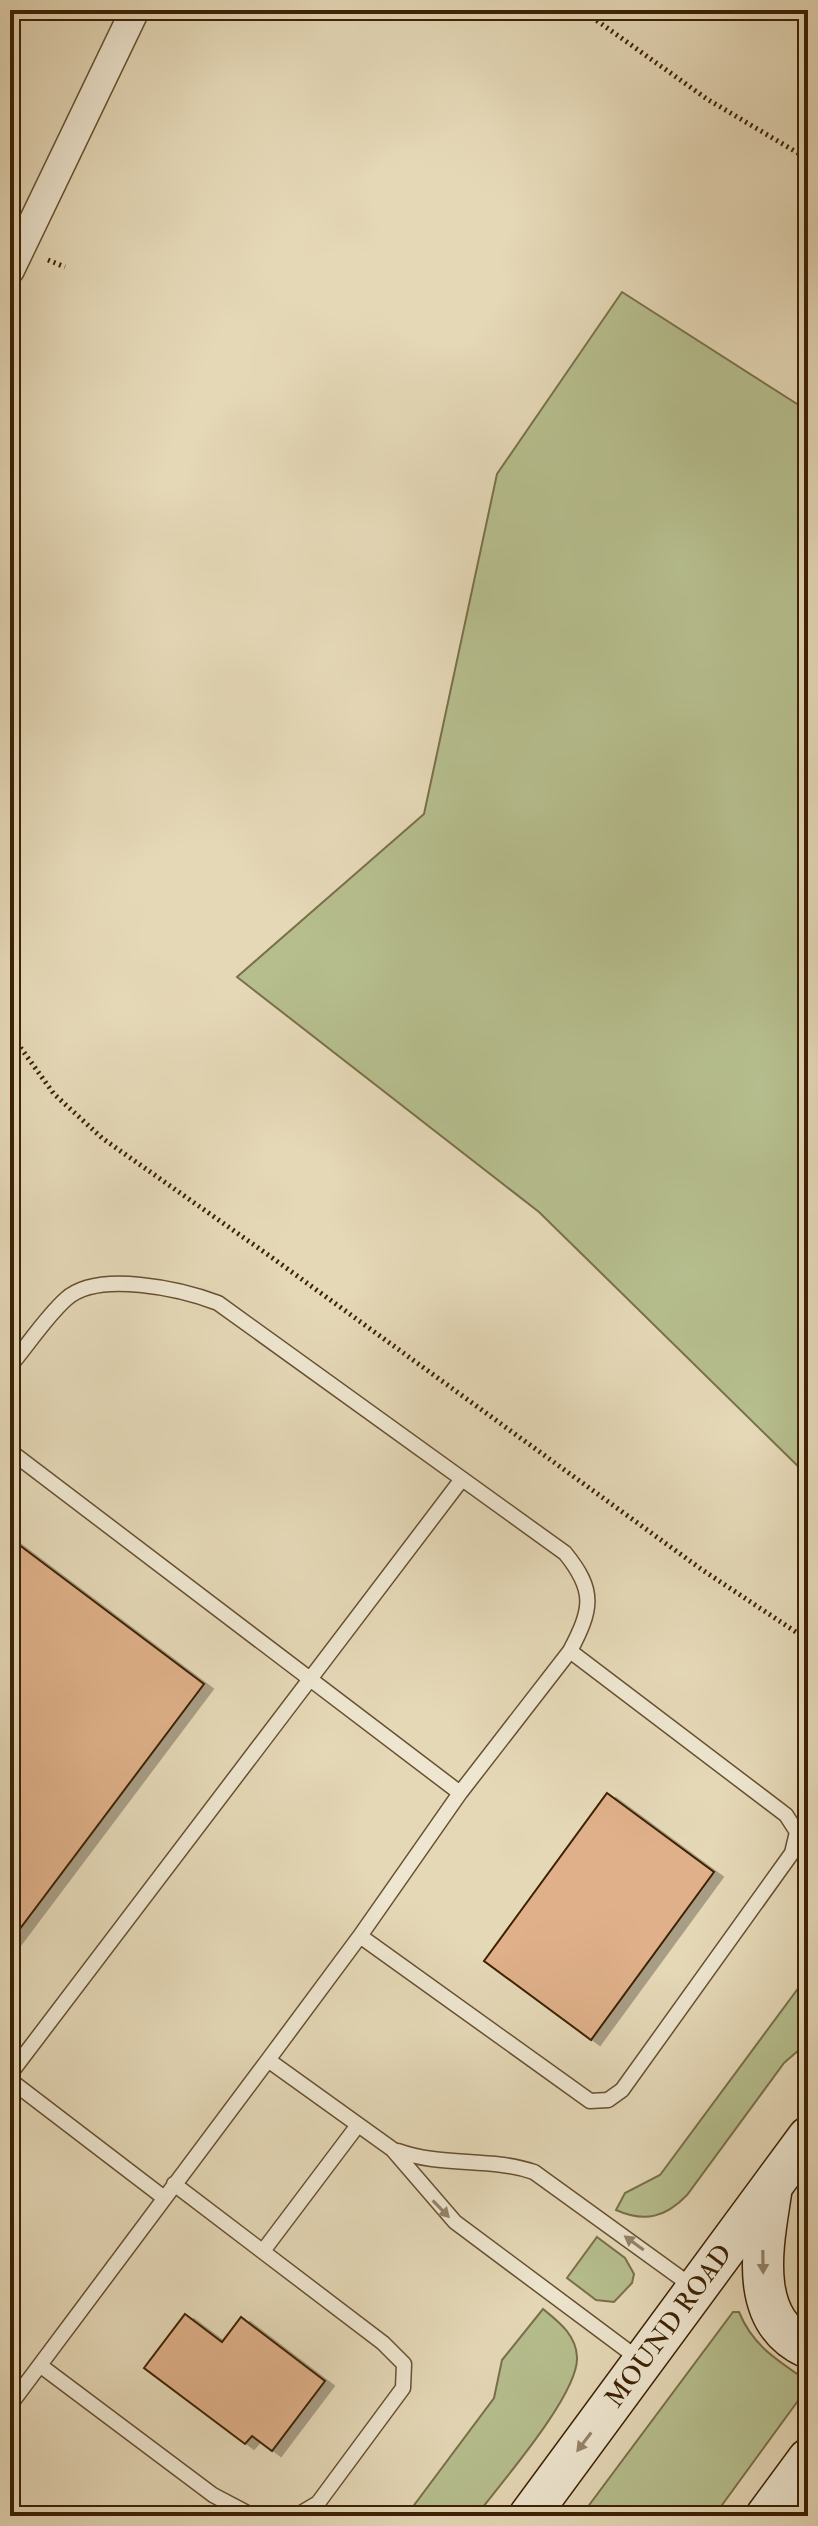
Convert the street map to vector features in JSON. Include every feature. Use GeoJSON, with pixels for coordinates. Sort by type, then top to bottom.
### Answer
{"type":"FeatureCollection","features":[{"type":"Feature","properties":{"kind":"main road","name":"MOUND ROAD"},"geometry":{"type":"LineString","coordinates":[[529,2516],[808,2137]]}},
{"type":"Feature","properties":{"kind":"main road"},"geometry":{"type":"LineString","coordinates":[[772,2185],[761,2259],[765,2293],[772,2315],[785,2331],[808,2348]]}},
{"type":"Feature","properties":{"kind":"main road"},"geometry":{"type":"LineString","coordinates":[[766,2516],[808,2459]]}},
{"type":"Feature","properties":{"kind":"street"},"geometry":{"type":"LineString","coordinates":[[10,270],[135,10]]}},
{"type":"Feature","properties":{"kind":"lane"},"geometry":{"type":"LineString","coordinates":[[10,1366],[68,1297],[94,1285],[119,1283],[192,1293],[218,1303],[565,1553],[582,1574],[590,1600],[583,1627],[570,1651],[460,1793],[360,1936],[10,2405]]}},
{"type":"Feature","properties":{"kind":"lane"},"geometry":{"type":"LineString","coordinates":[[10,1451],[460,1793]]}},
{"type":"Feature","properties":{"kind":"lane"},"geometry":{"type":"LineString","coordinates":[[10,2074],[462,1479]]}},
{"type":"Feature","properties":{"kind":"lane"},"geometry":{"type":"LineString","coordinates":[[360,1936],[590,2101],[608,2100],[622,2090],[792,1853],[797,1832],[786,1815],[570,1651]]}},
{"type":"Feature","properties":{"kind":"lane"},"geometry":{"type":"LineString","coordinates":[[268,2060],[392,2149],[455,2222],[643,2362]]}},
{"type":"Feature","properties":{"kind":"lane"},"geometry":{"type":"LineString","coordinates":[[10,2080],[163,2197]]}},
{"type":"Feature","properties":{"kind":"lane"},"geometry":{"type":"LineString","coordinates":[[263,2251],[358,2125]]}},
{"type":"Feature","properties":{"kind":"lane"},"geometry":{"type":"LineString","coordinates":[[392,2149],[423,2160],[515,2166],[534,2172],[697,2289]]}},
{"type":"Feature","properties":{"kind":"lane"},"geometry":{"type":"LineString","coordinates":[[174,2184],[383,2343],[404,2364],[403,2388],[318,2503],[296,2516]]}},
{"type":"Feature","properties":{"kind":"lane"},"geometry":{"type":"LineString","coordinates":[[41,2366],[213,2495],[253,2516]]}},
{"type":"Feature","properties":{"kind":"path"},"geometry":{"type":"LineString","coordinates":[[582,10],[707,99],[808,159]]}},
{"type":"Feature","properties":{"kind":"path"},"geometry":{"type":"LineString","coordinates":[[42,258],[65,267]]}},
{"type":"Feature","properties":{"kind":"path"},"geometry":{"type":"LineString","coordinates":[[10,1033],[54,1094],[102,1138],[688,1560],[808,1640]]}},
{"type":"Feature","properties":{"kind":"green space"},"geometry":{"type":"Polygon","coordinates":[[[622,292],[808,411],[808,1476],[539,1212],[237,977],[424,814],[497,474],[622,292]]]}},
{"type":"Feature","properties":{"kind":"green space"},"geometry":{"type":"Polygon","coordinates":[[[808,1975],[808,2042],[784,2063],[687,2195],[654,2216],[636,2216],[616,2210],[625,2193],[660,2175],[808,1975]]]}},
{"type":"Feature","properties":{"kind":"green space"},"geometry":{"type":"Polygon","coordinates":[[[597,2237],[625,2258],[634,2274],[632,2283],[614,2302],[596,2300],[567,2278],[597,2237]]]}},
{"type":"Feature","properties":{"kind":"green space"},"geometry":{"type":"Polygon","coordinates":[[[543,2309],[570,2336],[577,2357],[574,2373],[552,2415],[476,2516],[406,2516],[494,2398],[502,2360],[543,2309]]]}},
{"type":"Feature","properties":{"kind":"green space"},"geometry":{"type":"Polygon","coordinates":[[[733,2312],[739,2312],[759,2343],[806,2380],[808,2387],[714,2516],[581,2516],[733,2312]]]}},
{"type":"Feature","properties":{"kind":"building"},"geometry":{"type":"Polygon","coordinates":[[[10,1538],[204,1684],[10,1942],[10,1538]]]}},
{"type":"Feature","properties":{"kind":"building"},"geometry":{"type":"Polygon","coordinates":[[[607,1793],[714,1872],[591,2040],[484,1961],[607,1793]]]}},
{"type":"Feature","properties":{"kind":"building"},"geometry":{"type":"Polygon","coordinates":[[[185,2314],[222,2342],[241,2317],[325,2381],[272,2451],[252,2436],[245,2444],[144,2368],[185,2314]]]}}]}
